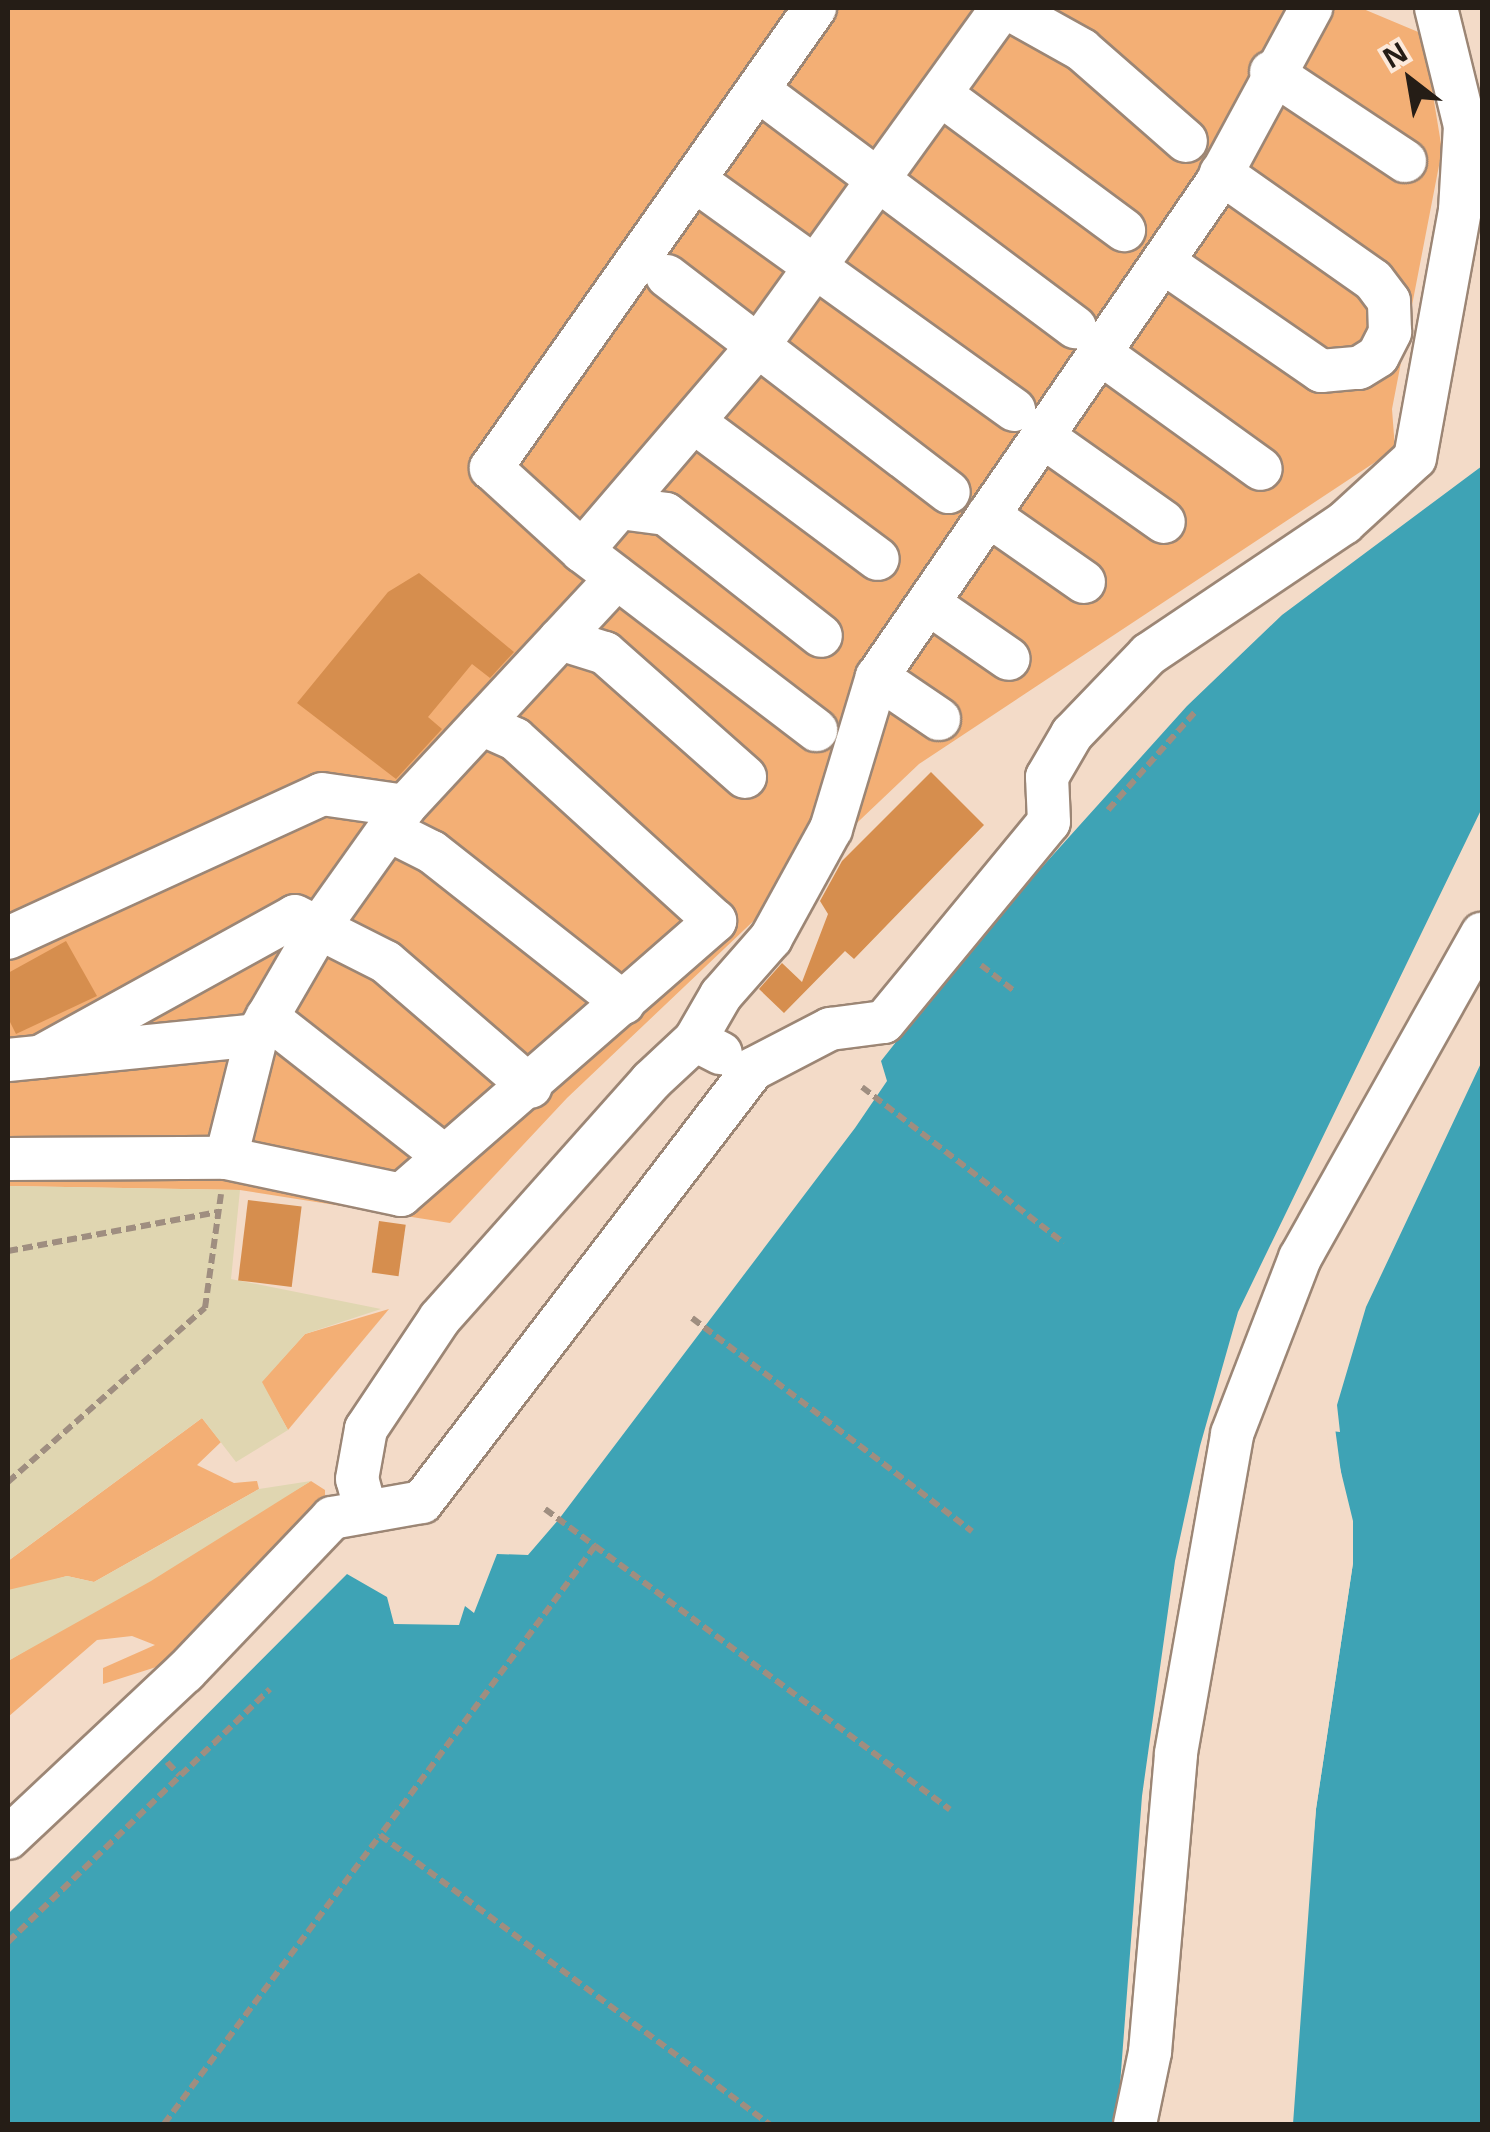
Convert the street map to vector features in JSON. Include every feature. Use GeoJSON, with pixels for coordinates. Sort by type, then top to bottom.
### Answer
{"type":"FeatureCollection","features":[{"type":"Feature","properties":{"kind":"lane"},"geometry":{"type":"LineString","coordinates":[[816,8],[491,468],[582,551],[816,730]]}},
{"type":"Feature","properties":{"kind":"lane"},"geometry":{"type":"LineString","coordinates":[[582,551],[758,346],[1004,8],[1082,50],[1186,141]]}},
{"type":"Feature","properties":{"kind":"lane"},"geometry":{"type":"LineString","coordinates":[[365,1508],[357,1479],[366,1429],[440,1318],[695,1040],[721,994],[771,938],[831,828],[877,677],[988,515],[1028,423],[1088,340],[1163,262],[1221,173],[1271,72],[1311,8]]}},
{"type":"Feature","properties":{"kind":"lane"},"geometry":{"type":"LineString","coordinates":[[8,1838],[186,1672],[332,1518],[365,1508],[392,1512],[422,1502],[753,1069],[830,1029],[884,1022],[1049,822],[1047,777],[1072,734],[1149,654],[1344,523],[1415,458],[1460,210],[1465,126],[1436,8]]}},
{"type":"Feature","properties":{"kind":"lane"},"geometry":{"type":"LineString","coordinates":[[1271,72],[1405,161]]}},
{"type":"Feature","properties":{"kind":"lane"},"geometry":{"type":"LineString","coordinates":[[940,94],[1124,230]]}},
{"type":"Feature","properties":{"kind":"lane"},"geometry":{"type":"LineString","coordinates":[[770,99],[1261,469]]}},
{"type":"Feature","properties":{"kind":"lane"},"geometry":{"type":"LineString","coordinates":[[1163,262],[1321,371],[1359,368],[1378,356],[1390,332],[1390,302],[1373,280],[1221,173]]}},
{"type":"Feature","properties":{"kind":"lane"},"geometry":{"type":"LineString","coordinates":[[704,187],[1164,522]]}},
{"type":"Feature","properties":{"kind":"lane"},"geometry":{"type":"LineString","coordinates":[[667,276],[949,492]]}},
{"type":"Feature","properties":{"kind":"lane"},"geometry":{"type":"LineString","coordinates":[[694,422],[878,559]]}},
{"type":"Feature","properties":{"kind":"lane"},"geometry":{"type":"LineString","coordinates":[[620,508],[666,514],[821,636]]}},
{"type":"Feature","properties":{"kind":"lane"},"geometry":{"type":"LineString","coordinates":[[988,515],[1084,582]]}},
{"type":"Feature","properties":{"kind":"lane"},"geometry":{"type":"LineString","coordinates":[[226,1158],[262,1026],[322,923],[396,818],[617,578]]}},
{"type":"Feature","properties":{"kind":"lane"},"geometry":{"type":"LineString","coordinates":[[928,603],[1009,659]]}},
{"type":"Feature","properties":{"kind":"lane"},"geometry":{"type":"LineString","coordinates":[[560,639],[605,653],[746,777]]}},
{"type":"Feature","properties":{"kind":"lane"},"geometry":{"type":"LineString","coordinates":[[877,677],[939,719]]}},
{"type":"Feature","properties":{"kind":"lane"},"geometry":{"type":"LineString","coordinates":[[8,1159],[226,1158],[401,1194],[531,1087],[715,920],[515,738],[481,724]]}},
{"type":"Feature","properties":{"kind":"lane"},"geometry":{"type":"LineString","coordinates":[[8,938],[322,794],[396,818],[432,852],[624,1002]]}},
{"type":"Feature","properties":{"kind":"lane"},"geometry":{"type":"LineString","coordinates":[[24,1059],[295,916],[322,923],[386,962],[531,1087]]}},
{"type":"Feature","properties":{"kind":"lane"},"geometry":{"type":"LineString","coordinates":[[1134,2124],[1150,2052],[1176,1753],[1232,1434],[1300,1258],[1482,934]]}},
{"type":"Feature","properties":{"kind":"lane"},"geometry":{"type":"LineString","coordinates":[[24,1059],[262,1026],[444,1156]]}},
{"type":"Feature","properties":{"kind":"lane"},"geometry":{"type":"LineString","coordinates":[[695,1040],[753,1069]]}},
{"type":"Feature","properties":{"kind":"path"},"geometry":{"type":"LineString","coordinates":[[1106,796],[1110,806],[1196,711]]}},
{"type":"Feature","properties":{"kind":"path"},"geometry":{"type":"LineString","coordinates":[[972,958],[1013,990]]}},
{"type":"Feature","properties":{"kind":"path"},"geometry":{"type":"LineString","coordinates":[[862,1087],[1064,1243]]}},
{"type":"Feature","properties":{"kind":"path"},"geometry":{"type":"LineString","coordinates":[[8,1482],[205,1308],[226,1158]]}},
{"type":"Feature","properties":{"kind":"path"},"geometry":{"type":"LineString","coordinates":[[8,1251],[219,1212]]}},
{"type":"Feature","properties":{"kind":"path"},"geometry":{"type":"LineString","coordinates":[[692,1318],[972,1530]]}},
{"type":"Feature","properties":{"kind":"path"},"geometry":{"type":"LineString","coordinates":[[545,1509],[950,1810]]}},
{"type":"Feature","properties":{"kind":"path"},"geometry":{"type":"LineString","coordinates":[[164,2124],[595,1546]]}},
{"type":"Feature","properties":{"kind":"path"},"geometry":{"type":"LineString","coordinates":[[8,1942],[270,1688]]}},
{"type":"Feature","properties":{"kind":"path"},"geometry":{"type":"LineString","coordinates":[[168,1762],[180,1775]]}},
{"type":"Feature","properties":{"kind":"path"},"geometry":{"type":"LineString","coordinates":[[380,1835],[770,2124]]}},
{"type":"Feature","properties":{"kind":"shaded area"},"geometry":{"type":"Polygon","coordinates":[[[8,8],[1361,8],[1423,34],[1442,150],[1392,409],[1395,449],[919,764],[567,1098],[450,1223],[240,1190],[8,1186],[8,8]]]}},
{"type":"Feature","properties":{"kind":"shaded area"},"geometry":{"type":"Polygon","coordinates":[[[389,1309],[288,1430],[261,1382],[305,1334],[389,1309]]]}},
{"type":"Feature","properties":{"kind":"shaded area"},"geometry":{"type":"Polygon","coordinates":[[[202,1418],[221,1442],[197,1465],[234,1483],[257,1481],[259,1489],[94,1582],[67,1576],[9,1593],[8,1561],[202,1418]]]}},
{"type":"Feature","properties":{"kind":"shaded area"},"geometry":{"type":"Polygon","coordinates":[[[311,1481],[325,1490],[325,1501],[175,1661],[103,1684],[103,1668],[155,1645],[132,1636],[97,1640],[8,1717],[8,1661],[311,1481]]]}},
{"type":"Feature","properties":{"kind":"sand"},"geometry":{"type":"Polygon","coordinates":[[[8,1186],[240,1190],[231,1279],[381,1309],[305,1334],[262,1382],[288,1430],[236,1462],[202,1418],[8,1561],[8,1186]]]}},
{"type":"Feature","properties":{"kind":"sand"},"geometry":{"type":"Polygon","coordinates":[[[311,1481],[151,1581],[8,1661],[8,1590],[67,1576],[94,1582],[259,1489],[311,1481]]]}},
{"type":"Feature","properties":{"kind":"water"},"geometry":{"type":"Polygon","coordinates":[[[1482,466],[1482,808],[1238,1312],[1200,1446],[1175,1561],[1142,1796],[1117,2124],[8,2124],[8,1914],[347,1574],[387,1597],[394,1624],[459,1625],[465,1606],[474,1613],[497,1554],[528,1555],[559,1519],[855,1128],[887,1081],[881,1061],[979,937],[1187,706],[1282,615],[1482,466]]]}},
{"type":"Feature","properties":{"kind":"water"},"geometry":{"type":"Polygon","coordinates":[[[1482,1061],[1482,2124],[1293,2124],[1316,1809],[1353,1563],[1353,1521],[1331,1431],[1340,1432],[1337,1405],[1366,1307],[1482,1061]]]}},
{"type":"Feature","properties":{"kind":"pier"},"geometry":{"type":"Polygon","coordinates":[[[1332,1405],[1347,1518],[1326,1432],[1334,1427],[1332,1405]]]}},
{"type":"Feature","properties":{"kind":"pier"},"geometry":{"type":"Polygon","coordinates":[[[1348,1525],[1353,1563],[1316,1809],[1288,2124],[1311,1809],[1348,1563],[1348,1525]]]}},
{"type":"Feature","properties":{"kind":"building"},"geometry":{"type":"Polygon","coordinates":[[[419,573],[514,652],[490,678],[472,664],[428,717],[442,729],[396,779],[297,703],[388,592],[419,573]]]}},
{"type":"Feature","properties":{"kind":"building"},"geometry":{"type":"Polygon","coordinates":[[[931,772],[984,825],[854,959],[845,951],[784,1013],[759,989],[782,963],[802,982],[828,914],[820,901],[842,861],[931,772]]]}},
{"type":"Feature","properties":{"kind":"building"},"geometry":{"type":"Polygon","coordinates":[[[66,941],[97,996],[16,1034],[8,1018],[8,973],[66,941]]]}},
{"type":"Feature","properties":{"kind":"building"},"geometry":{"type":"Polygon","coordinates":[[[248,1200],[302,1207],[292,1287],[238,1280],[248,1200]]]}},
{"type":"Feature","properties":{"kind":"building"},"geometry":{"type":"Polygon","coordinates":[[[379,1221],[406,1225],[399,1276],[372,1272],[379,1221]]]}}]}
